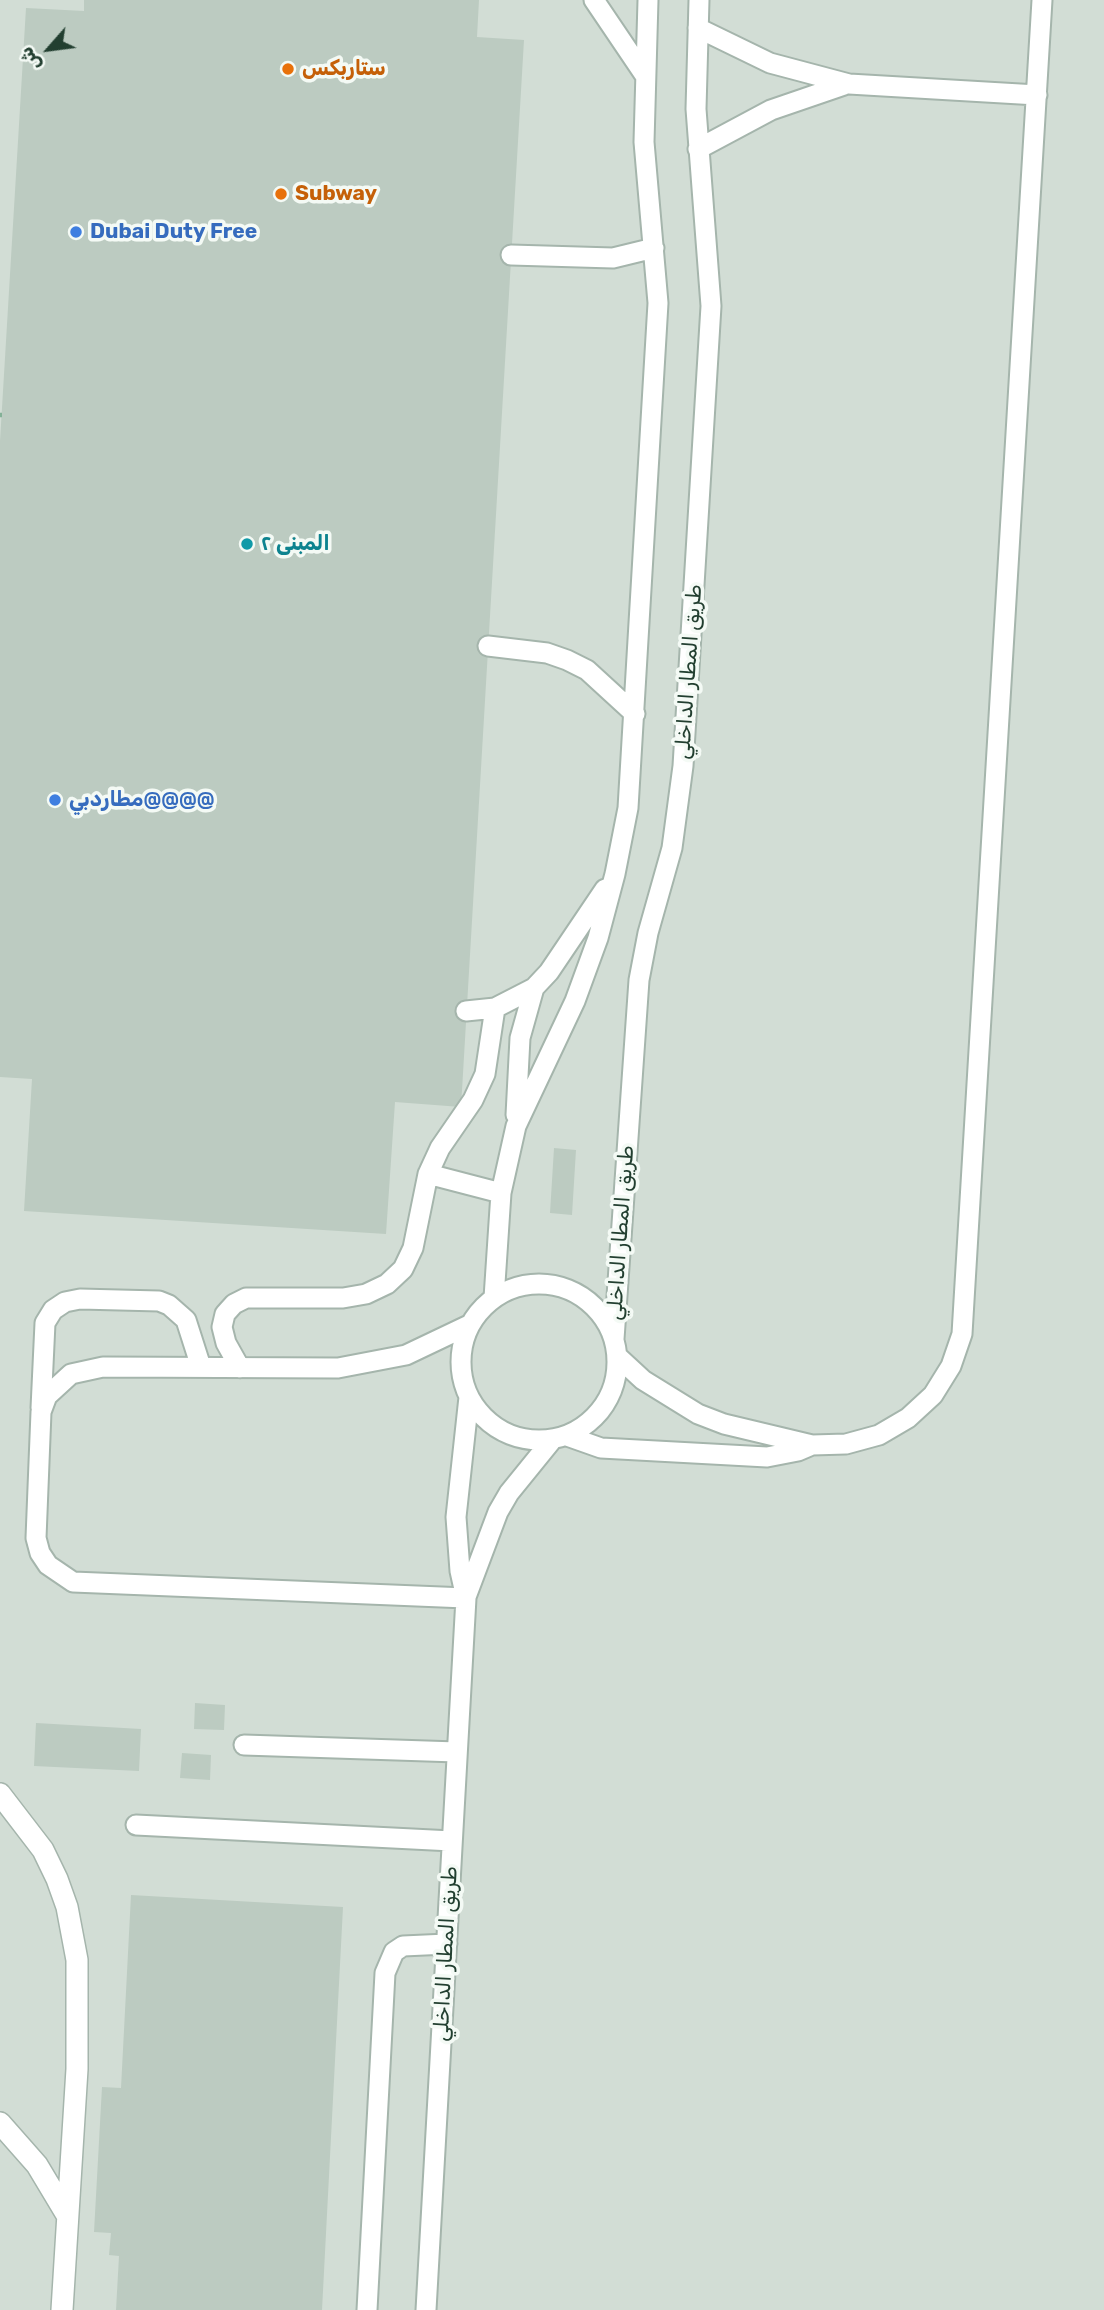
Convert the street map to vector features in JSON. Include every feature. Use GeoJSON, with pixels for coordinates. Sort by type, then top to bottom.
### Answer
{"type":"FeatureCollection","features":[{"type":"Feature","properties":{"kind":"street"},"geometry":{"type":"LineString","coordinates":[[0,1794],[43,1850],[57,1879],[67,1908],[77,1960],[78,2069],[62,2310]]}},
{"type":"Feature","properties":{"kind":"street"},"geometry":{"type":"LineString","coordinates":[[0,2123],[37,2165],[67,2215]]}},
{"type":"Feature","properties":{"kind":"lane"},"geometry":{"type":"LineString","coordinates":[[594,0],[645,74]]}},
{"type":"Feature","properties":{"kind":"lane"},"geometry":{"type":"LineString","coordinates":[[516,1126],[575,1001],[598,938],[615,874],[628,808],[659,303],[645,181],[648,0]]}},
{"type":"Feature","properties":{"kind":"lane","name":"طريق المطار الداخلي"},"geometry":{"type":"LineString","coordinates":[[466,1598],[498,1512],[509,1493],[559,1438],[585,1426],[600,1413],[610,1396],[616,1376],[639,979],[648,933],[672,848],[683,766],[711,306],[707,228],[698,149],[699,0]]}},
{"type":"Feature","properties":{"kind":"lane"},"geometry":{"type":"LineString","coordinates":[[616,1348],[643,1380],[698,1414],[724,1424],[812,1445],[846,1444],[879,1435],[908,1418],[933,1395],[951,1366],[962,1334],[1042,0]]}},
{"type":"Feature","properties":{"kind":"lane"},"geometry":{"type":"LineString","coordinates":[[698,28],[770,63],[849,84],[1037,95]]}},
{"type":"Feature","properties":{"kind":"lane"},"geometry":{"type":"LineString","coordinates":[[698,149],[771,110],[849,84]]}},
{"type":"Feature","properties":{"kind":"lane"},"geometry":{"type":"LineString","coordinates":[[511,255],[613,258],[654,247]]}},
{"type":"Feature","properties":{"kind":"lane"},"geometry":{"type":"LineString","coordinates":[[488,646],[547,653],[567,660],[587,670],[635,714]]}},
{"type":"Feature","properties":{"kind":"lane"},"geometry":{"type":"LineString","coordinates":[[466,1011],[495,1008],[534,988],[549,972],[615,874]]}},
{"type":"Feature","properties":{"kind":"lane"},"geometry":{"type":"LineString","coordinates":[[494,1298],[501,1193],[516,1126],[520,1038],[534,988]]}},
{"type":"Feature","properties":{"kind":"lane"},"geometry":{"type":"LineString","coordinates":[[240,1368],[226,1343],[222,1326],[225,1314],[234,1304],[246,1298],[343,1298],[366,1294],[387,1284],[403,1269],[413,1248],[428,1174],[440,1148],[473,1100],[485,1074],[495,1008]]}},
{"type":"Feature","properties":{"kind":"lane"},"geometry":{"type":"LineString","coordinates":[[428,1174],[501,1193]]}},
{"type":"Feature","properties":{"kind":"lane","name":"طريق المطار الداخلي"},"geometry":{"type":"LineString","coordinates":[[426,2310],[466,1598],[460,1571],[456,1517],[469,1397],[461,1361],[469,1325],[494,1298],[510,1289],[528,1284],[565,1288],[596,1308],[616,1348]]}},
{"type":"Feature","properties":{"kind":"lane"},"geometry":{"type":"LineString","coordinates":[[201,1367],[186,1320],[169,1305],[159,1301],[80,1299],[65,1301],[53,1310],[45,1323],[36,1538],[40,1553],[48,1565],[73,1582],[466,1598]]}},
{"type":"Feature","properties":{"kind":"lane"},"geometry":{"type":"LineString","coordinates":[[41,1412],[47,1396],[57,1384],[86,1368],[316,1369],[372,1364],[426,1347],[469,1325]]}},
{"type":"Feature","properties":{"kind":"lane","name":"طريق المطار الداخلي"},"geometry":{"type":"LineString","coordinates":[[469,1397],[478,1411],[503,1432],[519,1438],[559,1438]]}},
{"type":"Feature","properties":{"kind":"lane"},"geometry":{"type":"LineString","coordinates":[[559,1438],[601,1448],[767,1457],[798,1451],[812,1445]]}},
{"type":"Feature","properties":{"kind":"lane"},"geometry":{"type":"LineString","coordinates":[[244,1745],[457,1752]]}},
{"type":"Feature","properties":{"kind":"lane"},"geometry":{"type":"LineString","coordinates":[[136,1825],[452,1841]]}},
{"type":"Feature","properties":{"kind":"lane"},"geometry":{"type":"LineString","coordinates":[[367,2310],[385,1973],[394,1952],[403,1946],[447,1944]]}},
{"type":"Feature","properties":{"kind":"shaded area"},"geometry":{"type":"Polygon","coordinates":[[[0,0],[1104,0],[1104,2310],[0,2310],[0,0]]]}},
{"type":"Feature","properties":{"kind":"building","name":"المبنى ٢"},"geometry":{"type":"Polygon","coordinates":[[[84,0],[479,0],[477,37],[524,40],[461,1107],[395,1102],[386,1234],[24,1211],[32,1079],[0,1077],[0,441],[26,8],[84,11],[84,0]]]}},
{"type":"Feature","properties":{"kind":"building"},"geometry":{"type":"Polygon","coordinates":[[[554,1148],[576,1150],[572,1215],[550,1213],[554,1148]]]}},
{"type":"Feature","properties":{"kind":"building"},"geometry":{"type":"Polygon","coordinates":[[[195,1703],[225,1705],[224,1730],[194,1729],[195,1703]]]}},
{"type":"Feature","properties":{"kind":"building"},"geometry":{"type":"Polygon","coordinates":[[[36,1723],[141,1729],[139,1771],[34,1766],[36,1723]]]}},
{"type":"Feature","properties":{"kind":"building"},"geometry":{"type":"Polygon","coordinates":[[[182,1753],[211,1755],[210,1780],[180,1778],[182,1753]]]}},
{"type":"Feature","properties":{"kind":"building"},"geometry":{"type":"Polygon","coordinates":[[[131,1895],[343,1907],[322,2310],[116,2310],[119,2256],[109,2255],[111,2233],[94,2232],[102,2087],[121,2088],[131,1895]]]}},
{"type":"Feature","properties":{"kind":"place","name":"ستاربكس"},"geometry":{"type":"Point","coordinates":[288,69]}},
{"type":"Feature","properties":{"kind":"place","name":"Subway"},"geometry":{"type":"Point","coordinates":[281,194]}},
{"type":"Feature","properties":{"kind":"place","name":"Dubai Duty Free"},"geometry":{"type":"Point","coordinates":[76,232]}},
{"type":"Feature","properties":{"kind":"place","name":"المبنى ٢"},"geometry":{"type":"Point","coordinates":[247,544]}},
{"type":"Feature","properties":{"kind":"place","name":"مطاردبي@@@@"},"geometry":{"type":"Point","coordinates":[55,800]}}]}
